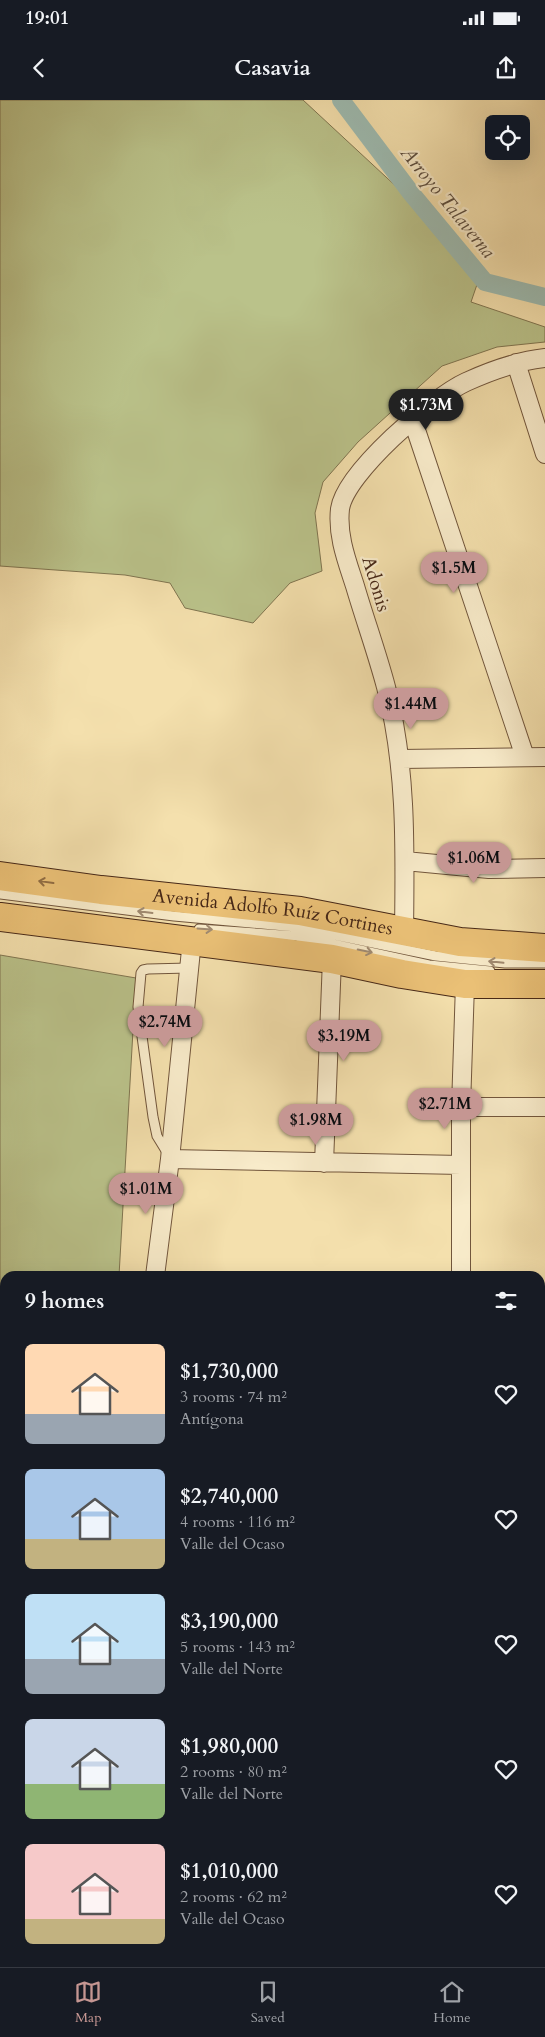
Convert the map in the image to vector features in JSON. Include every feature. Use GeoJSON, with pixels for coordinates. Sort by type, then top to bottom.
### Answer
{"type":"FeatureCollection","features":[{"type":"Feature","properties":{"kind":"main road","name":"Avenida Adolfo Ruíz Cortines"},"geometry":{"type":"LineString","coordinates":[[0,876],[101,890],[300,911],[460,942],[545,948]]}},
{"type":"Feature","properties":{"kind":"main road","name":"Avenida Adolfo Ruíz Cortines"},"geometry":{"type":"LineString","coordinates":[[0,916],[90,929],[191,934],[465,984],[545,984]]}},
{"type":"Feature","properties":{"kind":"street","name":"Adonis"},"geometry":{"type":"LineString","coordinates":[[404,932],[405,861],[401,758],[386,688],[340,540],[340,507],[345,493],[354,479],[377,454],[440,398],[465,382],[516,363],[545,358]]}},
{"type":"Feature","properties":{"kind":"street"},"geometry":{"type":"LineString","coordinates":[[516,363],[545,454]]}},
{"type":"Feature","properties":{"kind":"street"},"geometry":{"type":"LineString","coordinates":[[413,421],[525,757]]}},
{"type":"Feature","properties":{"kind":"street"},"geometry":{"type":"LineString","coordinates":[[401,758],[545,757]]}},
{"type":"Feature","properties":{"kind":"street"},"geometry":{"type":"LineString","coordinates":[[405,861],[489,869],[545,868]]}},
{"type":"Feature","properties":{"kind":"street"},"geometry":{"type":"LineString","coordinates":[[155,1271],[170,1159],[191,934]]}},
{"type":"Feature","properties":{"kind":"street"},"geometry":{"type":"LineString","coordinates":[[324,1163],[332,959]]}},
{"type":"Feature","properties":{"kind":"street"},"geometry":{"type":"LineString","coordinates":[[461,1271],[461,1107],[465,984]]}},
{"type":"Feature","properties":{"kind":"street"},"geometry":{"type":"LineString","coordinates":[[461,1107],[545,1107]]}},
{"type":"Feature","properties":{"kind":"street"},"geometry":{"type":"LineString","coordinates":[[170,1159],[461,1166]]}},
{"type":"Feature","properties":{"kind":"lane"},"geometry":{"type":"LineString","coordinates":[[0,894],[174,916],[296,927],[436,956],[505,963],[545,963]]}},
{"type":"Feature","properties":{"kind":"lane"},"geometry":{"type":"LineString","coordinates":[[191,934],[296,936],[429,965],[497,972],[545,972]]}},
{"type":"Feature","properties":{"kind":"lane"},"geometry":{"type":"LineString","coordinates":[[170,1159],[157,1136],[153,1117],[138,1007],[141,973],[143,970],[148,969],[189,968]]}},
{"type":"Feature","properties":{"kind":"green space"},"geometry":{"type":"Polygon","coordinates":[[[0,100],[303,100],[483,267],[471,302],[545,327],[545,342],[497,347],[442,366],[358,442],[323,482],[315,513],[322,571],[290,583],[253,623],[185,608],[170,583],[125,575],[0,566],[0,100]]]}},
{"type":"Feature","properties":{"kind":"green space"},"geometry":{"type":"Polygon","coordinates":[[[0,955],[136,978],[119,1271],[0,1271],[0,955]]]}},
{"type":"Feature","properties":{"kind":"waterway","name":"Arroyo Talaverna"},"geometry":{"type":"LineString","coordinates":[[341,100],[411,193],[485,282],[545,297]]}}]}
